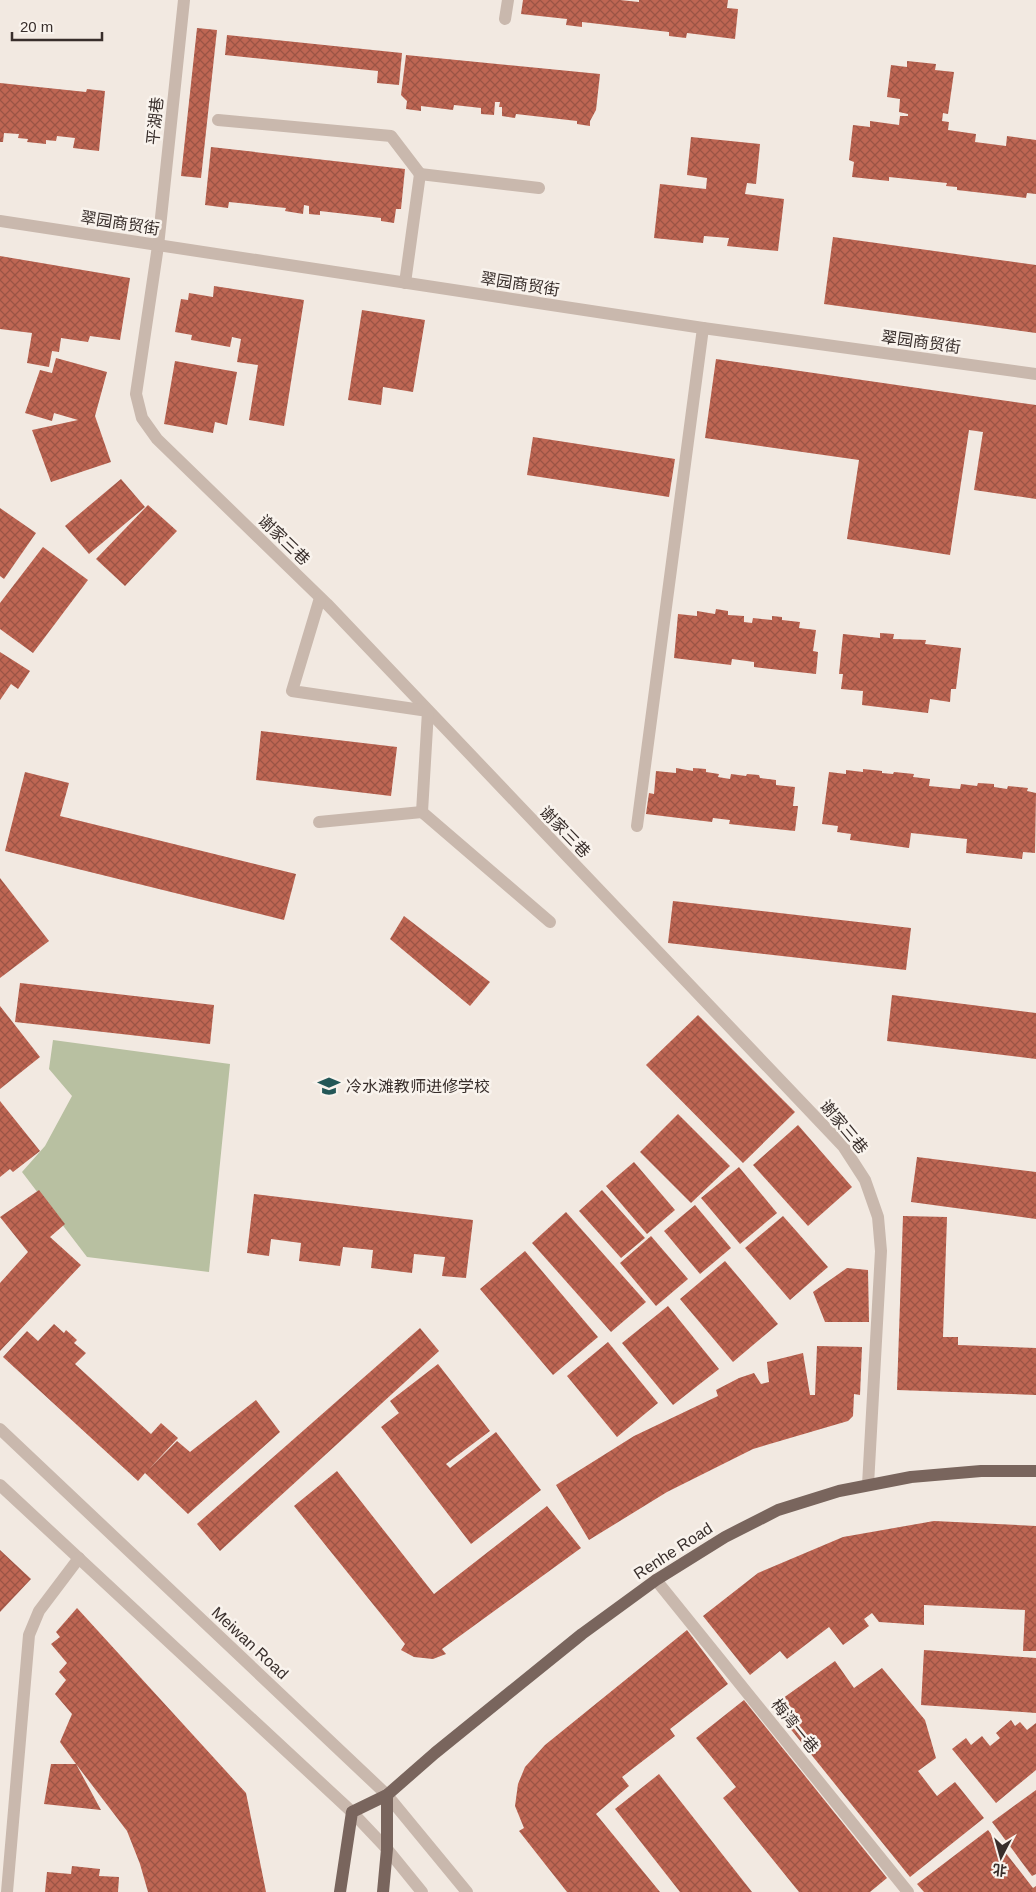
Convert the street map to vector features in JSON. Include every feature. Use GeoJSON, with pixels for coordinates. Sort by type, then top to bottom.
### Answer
{"type":"FeatureCollection","features":[{"type":"Feature","properties":{"kind":"main road","name":"Renhe Road"},"geometry":{"type":"LineString","coordinates":[[352,1812],[387,1795],[435,1753],[582,1634],[656,1580],[725,1537],[778,1510],[839,1490],[911,1477],[972,1472],[1036,1471]]}},
{"type":"Feature","properties":{"kind":"main road"},"geometry":{"type":"LineString","coordinates":[[383,1892],[387,1849],[387,1795]]}},
{"type":"Feature","properties":{"kind":"main road"},"geometry":{"type":"LineString","coordinates":[[340,1892],[352,1812]]}},
{"type":"Feature","properties":{"kind":"street","name":"平湖巷"},"geometry":{"type":"LineString","coordinates":[[158,246],[184,0]]}},
{"type":"Feature","properties":{"kind":"street"},"geometry":{"type":"LineString","coordinates":[[504,19],[508,0]]}},
{"type":"Feature","properties":{"kind":"street"},"geometry":{"type":"LineString","coordinates":[[218,120],[391,136],[420,174],[406,283]]}},
{"type":"Feature","properties":{"kind":"street"},"geometry":{"type":"LineString","coordinates":[[420,174],[539,188]]}},
{"type":"Feature","properties":{"kind":"street","name":"翠园商贸街"},"geometry":{"type":"LineString","coordinates":[[0,222],[703,328],[1036,374]]}},
{"type":"Feature","properties":{"kind":"street","name":"谢家三巷"},"geometry":{"type":"LineString","coordinates":[[158,246],[136,394],[142,418],[157,439],[320,598],[428,711],[843,1146],[865,1180],[878,1217],[881,1251],[868,1485]]}},
{"type":"Feature","properties":{"kind":"street"},"geometry":{"type":"LineString","coordinates":[[637,826],[703,328]]}},
{"type":"Feature","properties":{"kind":"street"},"geometry":{"type":"LineString","coordinates":[[320,598],[292,691],[428,711],[422,812]]}},
{"type":"Feature","properties":{"kind":"street"},"geometry":{"type":"LineString","coordinates":[[319,822],[422,812],[550,922]]}},
{"type":"Feature","properties":{"kind":"street","name":"Meiwan Road"},"geometry":{"type":"LineString","coordinates":[[0,1429],[387,1795],[467,1892]]}},
{"type":"Feature","properties":{"kind":"street"},"geometry":{"type":"LineString","coordinates":[[0,1485],[352,1812],[387,1849],[422,1892]]}},
{"type":"Feature","properties":{"kind":"street"},"geometry":{"type":"LineString","coordinates":[[8,1892],[29,1635],[39,1611],[79,1558]]}},
{"type":"Feature","properties":{"kind":"street","name":"梅湾一巷"},"geometry":{"type":"LineString","coordinates":[[656,1580],[904,1890]]}},
{"type":"Feature","properties":{"kind":"green space"},"geometry":{"type":"Polygon","coordinates":[[[53,1040],[230,1064],[209,1272],[87,1257],[22,1172],[45,1146],[72,1096],[49,1069],[53,1040]]]}},
{"type":"Feature","properties":{"kind":"building"},"geometry":{"type":"Polygon","coordinates":[[[523,0],[620,0],[639,2],[639,0],[728,0],[727,8],[738,9],[735,39],[687,33],[686,38],[669,36],[669,32],[582,22],[582,27],[566,25],[567,19],[521,14],[523,0]]]}},
{"type":"Feature","properties":{"kind":"building"},"geometry":{"type":"Polygon","coordinates":[[[197,28],[217,30],[201,178],[181,176],[197,28]]]}},
{"type":"Feature","properties":{"kind":"building"},"geometry":{"type":"Polygon","coordinates":[[[227,35],[402,53],[399,85],[377,83],[378,71],[225,55],[227,35]]]}},
{"type":"Feature","properties":{"kind":"building"},"geometry":{"type":"Polygon","coordinates":[[[406,55],[600,74],[596,110],[590,121],[590,126],[577,124],[577,121],[516,114],[515,118],[502,116],[502,107],[499,107],[500,102],[495,102],[494,115],[481,114],[481,108],[454,105],[453,110],[421,106],[421,111],[406,109],[407,101],[401,95],[406,55]]]}},
{"type":"Feature","properties":{"kind":"building"},"geometry":{"type":"Polygon","coordinates":[[[907,61],[936,64],[935,70],[954,72],[948,114],[943,113],[942,121],[949,122],[948,130],[976,134],[975,142],[1006,146],[1007,136],[1036,140],[1036,194],[1027,193],[1026,198],[957,190],[957,187],[946,186],[947,183],[889,177],[889,181],[852,177],[854,162],[849,160],[853,125],[870,127],[870,121],[899,125],[900,116],[908,116],[908,114],[899,112],[900,99],[887,97],[891,65],[907,67],[907,61]]]}},
{"type":"Feature","properties":{"kind":"building"},"geometry":{"type":"Polygon","coordinates":[[[0,83],[86,92],[87,89],[105,91],[99,151],[73,148],[75,138],[57,136],[56,141],[46,140],[46,144],[27,142],[28,139],[18,138],[19,134],[4,133],[3,142],[0,142],[0,83]]]}},
{"type":"Feature","properties":{"kind":"building"},"geometry":{"type":"Polygon","coordinates":[[[691,137],[760,144],[756,184],[747,183],[745,194],[784,199],[778,251],[727,246],[729,238],[704,236],[703,243],[654,238],[660,184],[706,189],[707,178],[687,175],[691,137]]]}},
{"type":"Feature","properties":{"kind":"building"},"geometry":{"type":"Polygon","coordinates":[[[211,147],[405,169],[401,209],[396,209],[394,223],[381,221],[381,218],[320,211],[320,215],[309,214],[309,206],[304,205],[303,214],[285,211],[286,208],[229,202],[228,208],[205,205],[211,147]]]}},
{"type":"Feature","properties":{"kind":"building"},"geometry":{"type":"Polygon","coordinates":[[[833,237],[1036,265],[1036,333],[824,304],[833,237]]]}},
{"type":"Feature","properties":{"kind":"building"},"geometry":{"type":"Polygon","coordinates":[[[0,256],[130,278],[120,340],[90,336],[88,342],[61,338],[59,352],[52,351],[49,367],[27,363],[32,333],[0,329],[0,256]]]}},
{"type":"Feature","properties":{"kind":"building"},"geometry":{"type":"Polygon","coordinates":[[[214,286],[304,300],[284,426],[249,420],[258,365],[237,362],[241,339],[232,337],[230,347],[191,340],[192,335],[175,332],[181,299],[188,300],[189,293],[213,297],[214,286]]]}},
{"type":"Feature","properties":{"kind":"building"},"geometry":{"type":"Polygon","coordinates":[[[362,310],[425,320],[413,392],[383,387],[381,405],[348,400],[362,310]]]}},
{"type":"Feature","properties":{"kind":"building"},"geometry":{"type":"Polygon","coordinates":[[[56,358],[107,372],[95,416],[111,462],[51,482],[32,430],[78,420],[54,413],[52,421],[25,413],[40,370],[52,373],[56,358]]]}},
{"type":"Feature","properties":{"kind":"building"},"geometry":{"type":"Polygon","coordinates":[[[716,359],[1036,405],[1036,499],[974,490],[983,432],[969,430],[950,555],[847,539],[859,460],[705,438],[716,359]]]}},
{"type":"Feature","properties":{"kind":"building"},"geometry":{"type":"Polygon","coordinates":[[[175,361],[237,372],[227,425],[215,422],[213,433],[164,424],[175,361]]]}},
{"type":"Feature","properties":{"kind":"building"},"geometry":{"type":"Polygon","coordinates":[[[533,437],[675,459],[669,497],[527,475],[533,437]]]}},
{"type":"Feature","properties":{"kind":"building"},"geometry":{"type":"Polygon","coordinates":[[[121,479],[145,507],[89,554],[65,526],[121,479]]]}},
{"type":"Feature","properties":{"kind":"building"},"geometry":{"type":"Polygon","coordinates":[[[148,505],[177,531],[125,586],[96,559],[148,505]]]}},
{"type":"Feature","properties":{"kind":"building"},"geometry":{"type":"Polygon","coordinates":[[[0,508],[36,533],[4,579],[0,576],[0,508]]]}},
{"type":"Feature","properties":{"kind":"building"},"geometry":{"type":"Polygon","coordinates":[[[43,547],[88,580],[33,653],[0,629],[0,603],[43,547]]]}},
{"type":"Feature","properties":{"kind":"building"},"geometry":{"type":"Polygon","coordinates":[[[716,609],[728,611],[728,615],[744,616],[744,622],[752,623],[753,618],[772,620],[772,616],[782,617],[782,620],[800,622],[799,628],[816,630],[813,651],[818,652],[816,674],[754,667],[754,662],[732,659],[731,665],[674,658],[678,614],[697,616],[697,611],[715,614],[716,609]]]}},
{"type":"Feature","properties":{"kind":"building"},"geometry":{"type":"Polygon","coordinates":[[[880,633],[894,634],[893,639],[926,640],[925,644],[961,648],[956,689],[951,689],[950,702],[930,699],[928,713],[862,705],[863,691],[841,689],[843,674],[839,674],[843,634],[880,638],[880,633]]]}},
{"type":"Feature","properties":{"kind":"building"},"geometry":{"type":"Polygon","coordinates":[[[0,652],[30,671],[18,689],[11,684],[0,700],[0,652]]]}},
{"type":"Feature","properties":{"kind":"building"},"geometry":{"type":"Polygon","coordinates":[[[261,731],[397,747],[391,796],[256,780],[261,731]]]}},
{"type":"Feature","properties":{"kind":"building"},"geometry":{"type":"Polygon","coordinates":[[[676,768],[693,771],[693,768],[706,769],[706,772],[719,774],[718,777],[730,779],[731,774],[759,775],[760,778],[776,780],[776,785],[795,787],[793,806],[798,806],[795,831],[729,824],[730,820],[713,818],[712,822],[646,814],[649,793],[654,794],[656,771],[676,773],[676,768]]]}},
{"type":"Feature","properties":{"kind":"building"},"geometry":{"type":"Polygon","coordinates":[[[863,769],[882,771],[882,773],[914,774],[913,777],[930,779],[929,786],[960,789],[961,784],[977,786],[978,783],[994,784],[994,787],[1007,789],[1008,786],[1028,788],[1027,791],[1036,793],[1035,853],[1023,852],[1022,859],[966,853],[967,839],[911,833],[909,848],[850,840],[851,834],[837,832],[838,826],[822,824],[829,772],[846,774],[846,770],[863,772],[863,769]]]}},
{"type":"Feature","properties":{"kind":"building"},"geometry":{"type":"Polygon","coordinates":[[[25,772],[69,783],[60,816],[296,874],[284,920],[5,851],[25,772]]]}},
{"type":"Feature","properties":{"kind":"building"},"geometry":{"type":"Polygon","coordinates":[[[0,878],[49,941],[0,978],[0,878]]]}},
{"type":"Feature","properties":{"kind":"building"},"geometry":{"type":"Polygon","coordinates":[[[673,901],[911,928],[906,970],[668,943],[673,901]]]}},
{"type":"Feature","properties":{"kind":"building"},"geometry":{"type":"Polygon","coordinates":[[[404,916],[490,982],[470,1006],[390,939],[404,916]]]}},
{"type":"Feature","properties":{"kind":"building"},"geometry":{"type":"Polygon","coordinates":[[[20,983],[214,1005],[210,1044],[15,1022],[20,983]]]}},
{"type":"Feature","properties":{"kind":"building"},"geometry":{"type":"Polygon","coordinates":[[[892,995],[1036,1013],[1036,1059],[887,1041],[892,995]]]}},
{"type":"Feature","properties":{"kind":"building"},"geometry":{"type":"Polygon","coordinates":[[[0,1006],[40,1057],[0,1089],[0,1006]]]}},
{"type":"Feature","properties":{"kind":"building"},"geometry":{"type":"Polygon","coordinates":[[[698,1015],[795,1112],[743,1163],[646,1065],[698,1015]]]}},
{"type":"Feature","properties":{"kind":"building"},"geometry":{"type":"Polygon","coordinates":[[[0,1101],[40,1151],[13,1172],[10,1169],[0,1177],[0,1101]]]}},
{"type":"Feature","properties":{"kind":"building"},"geometry":{"type":"Polygon","coordinates":[[[678,1114],[730,1166],[691,1203],[640,1152],[678,1114]]]}},
{"type":"Feature","properties":{"kind":"building"},"geometry":{"type":"Polygon","coordinates":[[[798,1125],[852,1187],[808,1226],[753,1165],[798,1125]]]}},
{"type":"Feature","properties":{"kind":"building"},"geometry":{"type":"Polygon","coordinates":[[[917,1157],[1036,1172],[1036,1219],[911,1202],[917,1157]]]}},
{"type":"Feature","properties":{"kind":"building"},"geometry":{"type":"Polygon","coordinates":[[[634,1162],[675,1210],[647,1234],[606,1186],[634,1162]]]}},
{"type":"Feature","properties":{"kind":"building"},"geometry":{"type":"Polygon","coordinates":[[[739,1167],[777,1213],[740,1244],[701,1198],[739,1167]]]}},
{"type":"Feature","properties":{"kind":"building"},"geometry":{"type":"Polygon","coordinates":[[[39,1190],[65,1224],[50,1237],[81,1265],[0,1351],[0,1283],[28,1252],[0,1217],[39,1190]]]}},
{"type":"Feature","properties":{"kind":"building"},"geometry":{"type":"Polygon","coordinates":[[[602,1190],[645,1238],[621,1258],[579,1211],[602,1190]]]}},
{"type":"Feature","properties":{"kind":"building"},"geometry":{"type":"Polygon","coordinates":[[[254,1194],[473,1220],[466,1278],[442,1276],[445,1257],[414,1254],[412,1273],[371,1268],[373,1250],[343,1247],[340,1266],[299,1261],[301,1243],[271,1239],[269,1256],[247,1253],[254,1194]]]}},
{"type":"Feature","properties":{"kind":"building"},"geometry":{"type":"Polygon","coordinates":[[[695,1205],[731,1248],[700,1274],[664,1231],[695,1205]]]}},
{"type":"Feature","properties":{"kind":"building"},"geometry":{"type":"Polygon","coordinates":[[[566,1212],[646,1302],[611,1332],[532,1243],[566,1212]]]}},
{"type":"Feature","properties":{"kind":"building"},"geometry":{"type":"Polygon","coordinates":[[[783,1216],[828,1267],[790,1300],[745,1248],[783,1216]]]}},
{"type":"Feature","properties":{"kind":"building"},"geometry":{"type":"Polygon","coordinates":[[[903,1216],[947,1217],[943,1337],[958,1337],[958,1345],[1036,1348],[1036,1395],[897,1390],[903,1216]]]}},
{"type":"Feature","properties":{"kind":"building"},"geometry":{"type":"Polygon","coordinates":[[[651,1236],[688,1279],[656,1306],[620,1263],[651,1236]]]}},
{"type":"Feature","properties":{"kind":"building"},"geometry":{"type":"Polygon","coordinates":[[[525,1251],[598,1337],[553,1375],[480,1289],[525,1251]]]}},
{"type":"Feature","properties":{"kind":"building"},"geometry":{"type":"Polygon","coordinates":[[[725,1261],[778,1324],[733,1362],[680,1299],[725,1261]]]}},
{"type":"Feature","properties":{"kind":"building"},"geometry":{"type":"Polygon","coordinates":[[[847,1268],[868,1270],[869,1322],[825,1322],[813,1292],[847,1268]]]}},
{"type":"Feature","properties":{"kind":"building"},"geometry":{"type":"Polygon","coordinates":[[[668,1306],[719,1369],[673,1405],[622,1343],[668,1306]]]}},
{"type":"Feature","properties":{"kind":"building"},"geometry":{"type":"Polygon","coordinates":[[[54,1324],[64,1333],[66,1330],[77,1340],[74,1343],[86,1353],[75,1364],[151,1434],[161,1423],[178,1438],[149,1469],[177,1441],[190,1452],[256,1400],[280,1432],[188,1514],[145,1473],[138,1481],[3,1357],[27,1331],[38,1341],[54,1324]]]}},
{"type":"Feature","properties":{"kind":"building"},"geometry":{"type":"Polygon","coordinates":[[[420,1328],[439,1351],[220,1551],[197,1524],[420,1328]]]}},
{"type":"Feature","properties":{"kind":"building"},"geometry":{"type":"Polygon","coordinates":[[[608,1342],[658,1403],[617,1437],[567,1376],[608,1342]]]}},
{"type":"Feature","properties":{"kind":"building"},"geometry":{"type":"Polygon","coordinates":[[[817,1346],[862,1347],[860,1395],[854,1394],[853,1416],[848,1421],[753,1449],[667,1492],[589,1540],[556,1485],[634,1436],[718,1396],[716,1390],[739,1378],[754,1373],[761,1384],[769,1382],[767,1362],[803,1353],[810,1395],[815,1395],[817,1346]]]}},
{"type":"Feature","properties":{"kind":"building"},"geometry":{"type":"Polygon","coordinates":[[[438,1364],[490,1431],[446,1464],[450,1468],[496,1432],[541,1490],[471,1544],[381,1427],[399,1413],[390,1401],[438,1364]]]}},
{"type":"Feature","properties":{"kind":"building"},"geometry":{"type":"Polygon","coordinates":[[[337,1471],[434,1594],[547,1506],[581,1548],[442,1649],[446,1654],[433,1659],[414,1657],[401,1650],[405,1644],[294,1506],[337,1471]]]}},
{"type":"Feature","properties":{"kind":"building"},"geometry":{"type":"Polygon","coordinates":[[[934,1521],[1036,1526],[1036,1651],[1023,1651],[1025,1610],[924,1605],[924,1625],[879,1622],[872,1613],[864,1619],[869,1626],[843,1645],[829,1627],[787,1659],[780,1651],[750,1675],[703,1616],[758,1573],[843,1537],[934,1521]]]}},
{"type":"Feature","properties":{"kind":"building"},"geometry":{"type":"Polygon","coordinates":[[[0,1550],[31,1579],[0,1612],[0,1550]]]}},
{"type":"Feature","properties":{"kind":"building"},"geometry":{"type":"Polygon","coordinates":[[[77,1608],[246,1793],[266,1892],[148,1892],[140,1864],[127,1831],[60,1742],[72,1714],[55,1694],[66,1680],[59,1672],[67,1663],[51,1644],[60,1637],[56,1632],[77,1608]]]}},
{"type":"Feature","properties":{"kind":"building"},"geometry":{"type":"Polygon","coordinates":[[[687,1630],[728,1684],[670,1729],[675,1736],[622,1777],[629,1786],[596,1814],[660,1892],[567,1892],[519,1831],[524,1828],[515,1806],[518,1784],[525,1767],[545,1745],[687,1630]]]}},
{"type":"Feature","properties":{"kind":"building"},"geometry":{"type":"Polygon","coordinates":[[[924,1650],[1036,1658],[1036,1713],[921,1705],[924,1650]]]}},
{"type":"Feature","properties":{"kind":"building"},"geometry":{"type":"Polygon","coordinates":[[[835,1661],[854,1688],[882,1668],[925,1720],[936,1758],[918,1771],[937,1796],[955,1782],[984,1818],[910,1877],[772,1706],[835,1661]]]}},
{"type":"Feature","properties":{"kind":"building"},"geometry":{"type":"Polygon","coordinates":[[[744,1700],[887,1878],[870,1892],[799,1892],[723,1798],[736,1787],[696,1738],[744,1700]]]}},
{"type":"Feature","properties":{"kind":"building"},"geometry":{"type":"Polygon","coordinates":[[[1011,1720],[1015,1726],[1020,1722],[1027,1730],[1036,1723],[1036,1770],[996,1803],[952,1749],[966,1738],[971,1745],[982,1736],[990,1746],[1000,1738],[996,1733],[1011,1720]]]}},
{"type":"Feature","properties":{"kind":"building"},"geometry":{"type":"Polygon","coordinates":[[[51,1764],[76,1764],[101,1810],[44,1804],[51,1764]]]}},
{"type":"Feature","properties":{"kind":"building"},"geometry":{"type":"Polygon","coordinates":[[[659,1774],[752,1892],[680,1892],[615,1809],[659,1774]]]}},
{"type":"Feature","properties":{"kind":"building"},"geometry":{"type":"Polygon","coordinates":[[[1036,1790],[1036,1874],[1032,1876],[992,1822],[1036,1790]]]}},
{"type":"Feature","properties":{"kind":"building"},"geometry":{"type":"Polygon","coordinates":[[[988,1830],[1033,1888],[1036,1886],[1036,1892],[924,1892],[917,1884],[988,1830]]]}},
{"type":"Feature","properties":{"kind":"building"},"geometry":{"type":"Polygon","coordinates":[[[72,1866],[100,1869],[99,1876],[119,1877],[118,1892],[45,1892],[47,1872],[71,1874],[72,1866]]]}},
{"type":"Feature","properties":{"kind":"place","name":"冷水滩教师进修学校"},"geometry":{"type":"Point","coordinates":[329,1086]}}]}
